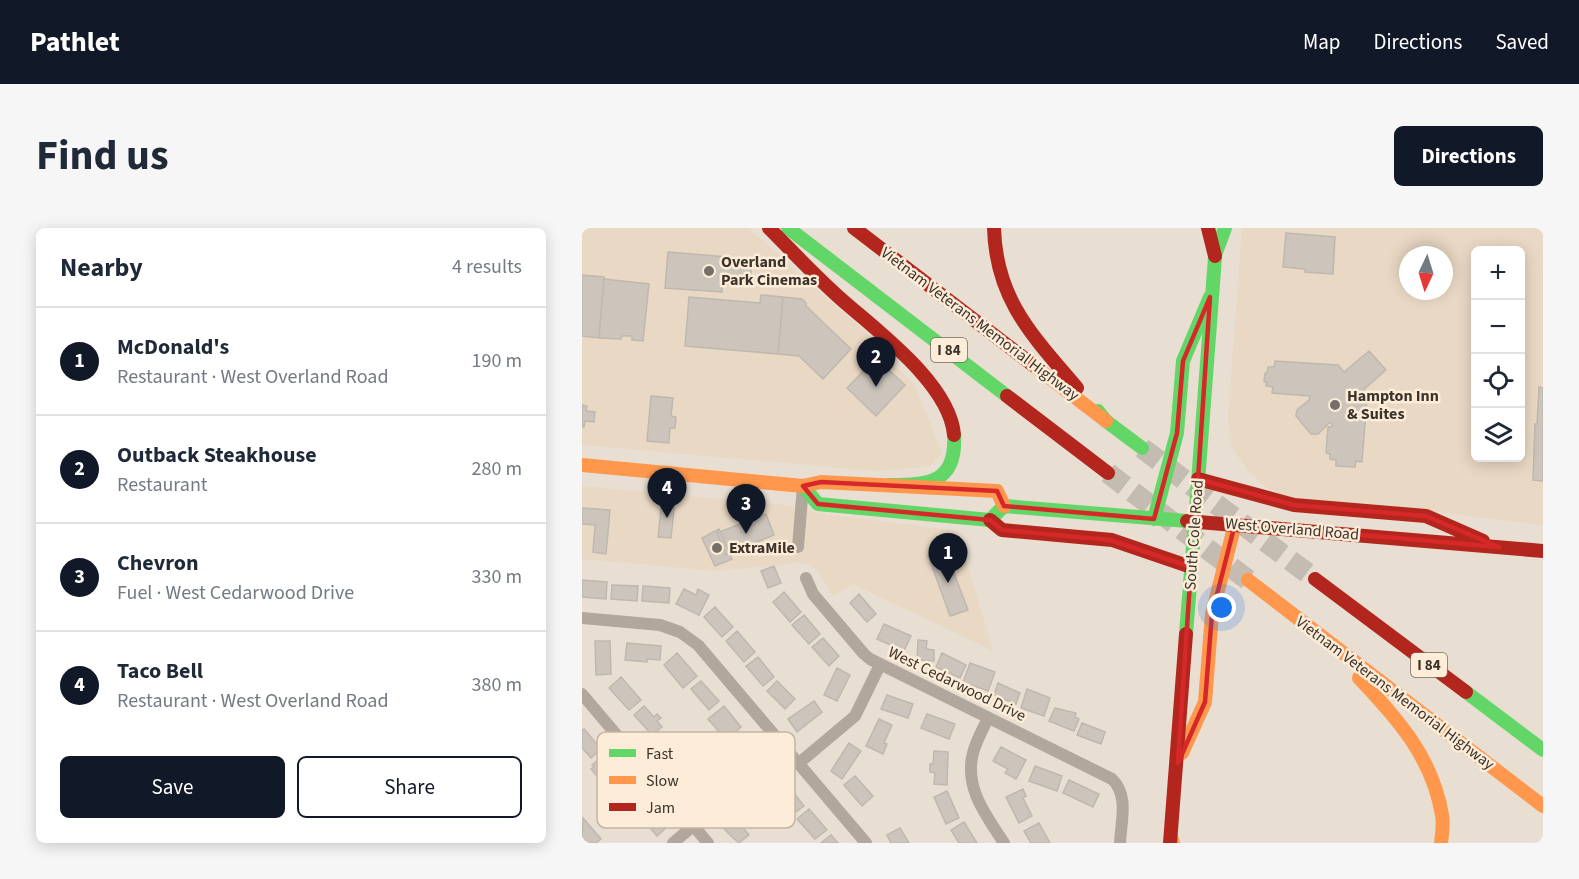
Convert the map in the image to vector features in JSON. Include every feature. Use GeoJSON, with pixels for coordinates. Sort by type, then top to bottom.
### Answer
{"type":"FeatureCollection","features":[{"type":"Feature","properties":{"kind":"main road"},"geometry":{"type":"LineString","coordinates":[[769,228],[840,298],[896,345],[941,398],[956,439],[954,462],[948,471],[927,483],[889,485]]}},
{"type":"Feature","properties":{"kind":"main road","name":"I 84"},"geometry":{"type":"LineString","coordinates":[[789,228],[1108,473]]}},
{"type":"Feature","properties":{"kind":"main road","name":"Vietnam Veterans Memorial Highway"},"geometry":{"type":"LineString","coordinates":[[855,228],[1106,421]]}},
{"type":"Feature","properties":{"kind":"main road"},"geometry":{"type":"LineString","coordinates":[[994,228],[999,272],[1020,319],[1106,421]]}},
{"type":"Feature","properties":{"kind":"main road"},"geometry":{"type":"LineString","coordinates":[[1208,228],[1215,256]]}},
{"type":"Feature","properties":{"kind":"main road","name":"South Cole Road"},"geometry":{"type":"LineString","coordinates":[[1171,841],[1210,297],[1217,228]]}},
{"type":"Feature","properties":{"kind":"main road"},"geometry":{"type":"LineString","coordinates":[[1215,256],[1226,228]]}},
{"type":"Feature","properties":{"kind":"main road"},"geometry":{"type":"LineString","coordinates":[[1154,519],[1177,431],[1182,361],[1210,297]]}},
{"type":"Feature","properties":{"kind":"main road","name":"I 84"},"geometry":{"type":"LineString","coordinates":[[1106,421],[1142,448]]}},
{"type":"Feature","properties":{"kind":"main road"},"geometry":{"type":"LineString","coordinates":[[582,465],[803,486],[821,482],[997,491],[1004,506],[990,520]]}},
{"type":"Feature","properties":{"kind":"main road"},"geometry":{"type":"LineString","coordinates":[[1198,479],[1294,505],[1426,516],[1499,547]]}},
{"type":"Feature","properties":{"kind":"main road"},"geometry":{"type":"LineString","coordinates":[[803,486],[818,504],[990,520],[1002,530],[1112,540],[1191,567]]}},
{"type":"Feature","properties":{"kind":"main road","name":"West Overland Road"},"geometry":{"type":"LineString","coordinates":[[1004,506],[1543,551]]}},
{"type":"Feature","properties":{"kind":"main road"},"geometry":{"type":"LineString","coordinates":[[1178,763],[1205,702],[1212,614],[1234,524]]}},
{"type":"Feature","properties":{"kind":"main road","name":"I 84"},"geometry":{"type":"LineString","coordinates":[[1315,579],[1543,750]]}},
{"type":"Feature","properties":{"kind":"main road","name":"Vietnam Veterans Memorial Highway"},"geometry":{"type":"LineString","coordinates":[[1248,580],[1543,806]]}},
{"type":"Feature","properties":{"kind":"main road"},"geometry":{"type":"LineString","coordinates":[[1324,639],[1395,717],[1419,748],[1434,785],[1443,817],[1441,843]]}},
{"type":"Feature","properties":{"kind":"street"},"geometry":{"type":"LineString","coordinates":[[798,548],[803,486]]}},
{"type":"Feature","properties":{"kind":"street","name":"West Cedarwood Drive"},"geometry":{"type":"LineString","coordinates":[[806,578],[813,594],[864,654],[880,665],[1112,779],[1120,787],[1123,798],[1120,843]]}},
{"type":"Feature","properties":{"kind":"street"},"geometry":{"type":"LineString","coordinates":[[582,618],[660,625],[680,632],[698,645],[773,732]]}},
{"type":"Feature","properties":{"kind":"street"},"geometry":{"type":"LineString","coordinates":[[800,763],[855,716],[880,665]]}},
{"type":"Feature","properties":{"kind":"street"},"geometry":{"type":"LineString","coordinates":[[582,694],[614,732]]}},
{"type":"Feature","properties":{"kind":"street"},"geometry":{"type":"LineString","coordinates":[[988,718],[973,750],[972,786],[976,798],[1004,843]]}},
{"type":"Feature","properties":{"kind":"street"},"geometry":{"type":"LineString","coordinates":[[795,757],[866,843]]}},
{"type":"Feature","properties":{"kind":"street"},"geometry":{"type":"LineString","coordinates":[[673,843],[691,828]]}},
{"type":"Feature","properties":{"kind":"street"},"geometry":{"type":"LineString","coordinates":[[695,828],[708,843]]}},
{"type":"Feature","properties":{"kind":"highlighted area"},"geometry":{"type":"Polygon","coordinates":[[[1210,297],[1198,479],[1294,505],[1426,516],[1499,547],[1235,524],[1212,614],[1205,702],[1178,763],[1191,567],[1110,540],[1002,530],[990,520],[818,504],[803,486],[821,482],[997,491],[1004,506],[1154,519],[1177,433],[1183,361],[1210,297]]]}},
{"type":"Feature","properties":{"kind":"shaded area"},"geometry":{"type":"Polygon","coordinates":[[[582,228],[748,228],[877,342],[916,388],[942,453],[930,466],[877,471],[582,445],[582,228]]]}},
{"type":"Feature","properties":{"kind":"shaded area"},"geometry":{"type":"Polygon","coordinates":[[[1242,228],[1543,228],[1543,525],[1425,511],[1296,500],[1268,489],[1247,470],[1231,446],[1228,417],[1242,228]]]}},
{"type":"Feature","properties":{"kind":"shaded area"},"geometry":{"type":"Polygon","coordinates":[[[582,486],[785,505],[824,514],[958,531],[993,651],[853,584],[833,596],[817,570],[809,564],[798,563],[716,571],[582,559],[582,486]]]}},
{"type":"Feature","properties":{"kind":"building"},"geometry":{"type":"Polygon","coordinates":[[[1286,233],[1335,237],[1333,274],[1305,272],[1305,269],[1283,267],[1286,233]]]}},
{"type":"Feature","properties":{"kind":"building","name":"Overland Park Cinemas"},"geometry":{"type":"Polygon","coordinates":[[[668,252],[752,259],[750,286],[722,284],[722,292],[665,288],[668,252]]]}},
{"type":"Feature","properties":{"kind":"building"},"geometry":{"type":"Polygon","coordinates":[[[582,275],[604,277],[599,338],[582,336],[582,275]]]}},
{"type":"Feature","properties":{"kind":"building"},"geometry":{"type":"Polygon","coordinates":[[[604,279],[649,284],[643,341],[632,340],[632,336],[622,336],[621,339],[599,338],[604,279]]]}},
{"type":"Feature","properties":{"kind":"building"},"geometry":{"type":"Polygon","coordinates":[[[761,295],[783,297],[778,354],[685,346],[689,297],[760,303],[761,295]]]}},
{"type":"Feature","properties":{"kind":"building"},"geometry":{"type":"Polygon","coordinates":[[[783,297],[802,299],[806,306],[851,349],[823,379],[799,356],[778,354],[783,297]]]}},
{"type":"Feature","properties":{"kind":"building","name":"Hampton Inn & Suites"},"geometry":{"type":"Polygon","coordinates":[[[1369,351],[1386,370],[1361,392],[1367,398],[1362,462],[1356,461],[1355,467],[1336,466],[1336,460],[1330,459],[1330,454],[1326,453],[1328,427],[1332,427],[1332,423],[1329,423],[1318,434],[1311,434],[1296,416],[1297,410],[1309,400],[1310,396],[1272,393],[1273,387],[1266,386],[1267,382],[1264,382],[1265,373],[1268,367],[1274,367],[1275,361],[1338,365],[1344,372],[1369,351]]]}},
{"type":"Feature","properties":{"kind":"building"},"geometry":{"type":"Polygon","coordinates":[[[876,358],[905,385],[876,416],[847,388],[876,358]]]}},
{"type":"Feature","properties":{"kind":"building"},"geometry":{"type":"Polygon","coordinates":[[[1539,387],[1543,388],[1543,481],[1533,480],[1539,387]]]}},
{"type":"Feature","properties":{"kind":"building"},"geometry":{"type":"Polygon","coordinates":[[[651,396],[673,398],[671,416],[676,417],[675,428],[670,428],[669,443],[647,441],[651,396]]]}},
{"type":"Feature","properties":{"kind":"building"},"geometry":{"type":"Polygon","coordinates":[[[582,405],[587,406],[586,411],[595,412],[594,422],[585,421],[584,427],[582,427],[582,405]]]}},
{"type":"Feature","properties":{"kind":"building"},"geometry":{"type":"Polygon","coordinates":[[[662,499],[675,500],[671,538],[658,537],[662,499]]]}},
{"type":"Feature","properties":{"kind":"building"},"geometry":{"type":"Polygon","coordinates":[[[582,508],[610,510],[606,554],[593,552],[595,525],[582,524],[582,508]]]}},
{"type":"Feature","properties":{"kind":"building"},"geometry":{"type":"Polygon","coordinates":[[[766,514],[774,535],[726,555],[717,533],[766,514]]]}},
{"type":"Feature","properties":{"kind":"building","name":"ExtraMile"},"geometry":{"type":"Polygon","coordinates":[[[719,529],[732,559],[715,566],[702,538],[719,529]]]}},
{"type":"Feature","properties":{"kind":"building"},"geometry":{"type":"Polygon","coordinates":[[[945,549],[968,610],[950,616],[928,555],[945,549]]]}},
{"type":"Feature","properties":{"kind":"building"},"geometry":{"type":"Polygon","coordinates":[[[774,566],[781,583],[768,588],[761,571],[774,566]]]}},
{"type":"Feature","properties":{"kind":"building"},"geometry":{"type":"Polygon","coordinates":[[[582,580],[607,582],[606,599],[582,597],[582,580]]]}},
{"type":"Feature","properties":{"kind":"building"},"geometry":{"type":"Polygon","coordinates":[[[612,585],[638,586],[637,601],[611,599],[612,585]]]}},
{"type":"Feature","properties":{"kind":"building"},"geometry":{"type":"Polygon","coordinates":[[[643,586],[670,588],[669,603],[642,601],[643,586]]]}},
{"type":"Feature","properties":{"kind":"building"},"geometry":{"type":"Polygon","coordinates":[[[684,589],[696,595],[698,589],[709,595],[699,615],[676,604],[684,589]]]}},
{"type":"Feature","properties":{"kind":"building"},"geometry":{"type":"Polygon","coordinates":[[[784,592],[801,612],[790,622],[773,602],[784,592]]]}},
{"type":"Feature","properties":{"kind":"building"},"geometry":{"type":"Polygon","coordinates":[[[859,594],[876,614],[867,622],[850,603],[859,594]]]}},
{"type":"Feature","properties":{"kind":"building"},"geometry":{"type":"Polygon","coordinates":[[[715,607],[733,627],[722,637],[704,617],[715,607]]]}},
{"type":"Feature","properties":{"kind":"building"},"geometry":{"type":"Polygon","coordinates":[[[804,615],[820,634],[809,644],[792,625],[804,615]]]}},
{"type":"Feature","properties":{"kind":"building"},"geometry":{"type":"Polygon","coordinates":[[[884,624],[911,636],[904,651],[877,639],[884,624]]]}},
{"type":"Feature","properties":{"kind":"building"},"geometry":{"type":"Polygon","coordinates":[[[737,631],[755,652],[744,662],[726,641],[737,631]]]}},
{"type":"Feature","properties":{"kind":"building"},"geometry":{"type":"Polygon","coordinates":[[[823,638],[839,656],[829,666],[812,647],[823,638]]]}},
{"type":"Feature","properties":{"kind":"building"},"geometry":{"type":"Polygon","coordinates":[[[918,640],[927,641],[926,649],[934,650],[934,661],[917,660],[918,640]]]}},
{"type":"Feature","properties":{"kind":"building"},"geometry":{"type":"Polygon","coordinates":[[[595,641],[610,641],[611,674],[596,675],[595,641]]]}},
{"type":"Feature","properties":{"kind":"building"},"geometry":{"type":"Polygon","coordinates":[[[627,643],[661,646],[660,660],[647,659],[647,662],[625,660],[627,643]]]}},
{"type":"Feature","properties":{"kind":"building"},"geometry":{"type":"Polygon","coordinates":[[[677,653],[697,676],[683,688],[664,665],[677,653]]]}},
{"type":"Feature","properties":{"kind":"building"},"geometry":{"type":"Polygon","coordinates":[[[942,653],[966,665],[960,678],[936,667],[942,653]]]}},
{"type":"Feature","properties":{"kind":"building"},"geometry":{"type":"Polygon","coordinates":[[[758,657],[774,677],[763,686],[746,666],[758,657]]]}},
{"type":"Feature","properties":{"kind":"building"},"geometry":{"type":"Polygon","coordinates":[[[970,663],[995,672],[988,691],[972,685],[969,691],[961,688],[970,663]]]}},
{"type":"Feature","properties":{"kind":"building"},"geometry":{"type":"Polygon","coordinates":[[[837,668],[850,675],[837,701],[824,695],[837,668]]]}},
{"type":"Feature","properties":{"kind":"building"},"geometry":{"type":"Polygon","coordinates":[[[621,677],[641,700],[629,710],[609,688],[621,677]]]}},
{"type":"Feature","properties":{"kind":"building"},"geometry":{"type":"Polygon","coordinates":[[[701,681],[719,701],[709,710],[691,689],[701,681]]]}},
{"type":"Feature","properties":{"kind":"building"},"geometry":{"type":"Polygon","coordinates":[[[777,681],[795,699],[785,709],[767,691],[777,681]]]}},
{"type":"Feature","properties":{"kind":"building"},"geometry":{"type":"Polygon","coordinates":[[[998,683],[1020,693],[1016,704],[994,695],[998,683]]]}},
{"type":"Feature","properties":{"kind":"building"},"geometry":{"type":"Polygon","coordinates":[[[1027,689],[1050,698],[1044,716],[1021,708],[1027,689]]]}},
{"type":"Feature","properties":{"kind":"building"},"geometry":{"type":"Polygon","coordinates":[[[887,695],[913,704],[908,718],[881,709],[887,695]]]}},
{"type":"Feature","properties":{"kind":"building"},"geometry":{"type":"Polygon","coordinates":[[[814,701],[822,712],[797,732],[788,719],[814,701]]]}},
{"type":"Feature","properties":{"kind":"building"},"geometry":{"type":"Polygon","coordinates":[[[644,706],[654,717],[657,714],[661,718],[657,721],[662,727],[656,732],[649,732],[634,715],[644,706]]]}},
{"type":"Feature","properties":{"kind":"building"},"geometry":{"type":"Polygon","coordinates":[[[724,706],[741,727],[735,732],[719,732],[708,719],[724,706]]]}},
{"type":"Feature","properties":{"kind":"building"},"geometry":{"type":"Polygon","coordinates":[[[1055,708],[1076,713],[1075,717],[1079,719],[1074,731],[1049,721],[1055,708]]]}},
{"type":"Feature","properties":{"kind":"building"},"geometry":{"type":"Polygon","coordinates":[[[927,714],[955,724],[949,739],[921,728],[927,714]]]}},
{"type":"Feature","properties":{"kind":"building"},"geometry":{"type":"Polygon","coordinates":[[[879,719],[892,725],[884,743],[887,744],[883,754],[866,746],[879,719]]]}},
{"type":"Feature","properties":{"kind":"building"},"geometry":{"type":"Polygon","coordinates":[[[1082,723],[1105,732],[1101,744],[1077,735],[1082,723]]]}},
{"type":"Feature","properties":{"kind":"building"},"geometry":{"type":"Polygon","coordinates":[[[584,729],[597,744],[597,753],[591,758],[582,748],[582,730],[584,729]]]}},
{"type":"Feature","properties":{"kind":"building"},"geometry":{"type":"Polygon","coordinates":[[[849,743],[861,751],[842,779],[831,771],[849,743]]]}},
{"type":"Feature","properties":{"kind":"building"},"geometry":{"type":"Polygon","coordinates":[[[1001,747],[1026,760],[1016,779],[1005,773],[1008,769],[993,761],[1001,747]]]}},
{"type":"Feature","properties":{"kind":"building"},"geometry":{"type":"Polygon","coordinates":[[[934,751],[948,752],[947,785],[934,784],[935,773],[930,772],[930,764],[933,764],[934,751]]]}},
{"type":"Feature","properties":{"kind":"building"},"geometry":{"type":"Polygon","coordinates":[[[597,761],[597,776],[591,769],[594,767],[592,765],[597,761]]]}},
{"type":"Feature","properties":{"kind":"building"},"geometry":{"type":"Polygon","coordinates":[[[1035,766],[1062,776],[1057,791],[1029,781],[1035,766]]]}},
{"type":"Feature","properties":{"kind":"building"},"geometry":{"type":"Polygon","coordinates":[[[855,776],[873,796],[862,806],[844,785],[855,776]]]}},
{"type":"Feature","properties":{"kind":"building"},"geometry":{"type":"Polygon","coordinates":[[[1069,780],[1099,794],[1093,807],[1063,793],[1069,780]]]}},
{"type":"Feature","properties":{"kind":"building"},"geometry":{"type":"Polygon","coordinates":[[[1023,789],[1026,796],[1023,798],[1032,816],[1019,823],[1006,797],[1023,789]]]}},
{"type":"Feature","properties":{"kind":"building"},"geometry":{"type":"Polygon","coordinates":[[[947,791],[959,818],[946,824],[934,797],[947,791]]]}},
{"type":"Feature","properties":{"kind":"building"},"geometry":{"type":"Polygon","coordinates":[[[795,794],[804,806],[795,813],[795,794]]]}},
{"type":"Feature","properties":{"kind":"building"},"geometry":{"type":"Polygon","coordinates":[[[809,809],[827,830],[815,839],[797,819],[809,809]]]}},
{"type":"Feature","properties":{"kind":"building"},"geometry":{"type":"Polygon","coordinates":[[[583,818],[601,839],[596,843],[582,843],[583,818]]]}},
{"type":"Feature","properties":{"kind":"building"},"geometry":{"type":"Polygon","coordinates":[[[964,822],[977,843],[959,843],[951,830],[964,822]]]}},
{"type":"Feature","properties":{"kind":"building"},"geometry":{"type":"Polygon","coordinates":[[[1039,823],[1050,843],[1031,843],[1024,831],[1039,823]]]}},
{"type":"Feature","properties":{"kind":"building"},"geometry":{"type":"Polygon","coordinates":[[[650,828],[666,828],[657,836],[650,828]]]}},
{"type":"Feature","properties":{"kind":"building"},"geometry":{"type":"Polygon","coordinates":[[[724,828],[743,828],[749,835],[739,843],[724,828]]]}},
{"type":"Feature","properties":{"kind":"building"},"geometry":{"type":"Polygon","coordinates":[[[900,828],[909,843],[891,843],[887,835],[900,828]]]}},
{"type":"Feature","properties":{"kind":"building"},"geometry":{"type":"Polygon","coordinates":[[[831,835],[838,843],[821,843],[831,835]]]}},
{"type":"Feature","properties":{"kind":"tunnel"},"geometry":{"type":"LineString","coordinates":[[1142,448],[1315,579]]}},
{"type":"Feature","properties":{"kind":"tunnel"},"geometry":{"type":"LineString","coordinates":[[1108,473],[1248,580]]}},
{"type":"Feature","properties":{"kind":"traffic: fast"},"geometry":{"type":"LineString","coordinates":[[788,228],[1007,396]]}},
{"type":"Feature","properties":{"kind":"traffic: fast"},"geometry":{"type":"LineString","coordinates":[[1215,255],[1225,228]]}},
{"type":"Feature","properties":{"kind":"traffic: fast"},"geometry":{"type":"LineString","coordinates":[[1195,522],[1216,244]]}},
{"type":"Feature","properties":{"kind":"traffic: fast"},"geometry":{"type":"LineString","coordinates":[[1154,519],[1177,433],[1183,361],[1210,297]]}},
{"type":"Feature","properties":{"kind":"traffic: fast"},"geometry":{"type":"LineString","coordinates":[[1098,411],[1106,421],[1142,448]]}},
{"type":"Feature","properties":{"kind":"traffic: fast"},"geometry":{"type":"LineString","coordinates":[[889,485],[916,484],[938,478],[951,463],[954,435]]}},
{"type":"Feature","properties":{"kind":"traffic: fast"},"geometry":{"type":"LineString","coordinates":[[803,486],[818,504],[990,520],[1004,506],[1187,521]]}},
{"type":"Feature","properties":{"kind":"traffic: fast"},"geometry":{"type":"LineString","coordinates":[[1186,634],[1195,522]]}},
{"type":"Feature","properties":{"kind":"traffic: fast"},"geometry":{"type":"LineString","coordinates":[[1466,692],[1543,750]]}},
{"type":"Feature","properties":{"kind":"traffic: slow"},"geometry":{"type":"LineString","coordinates":[[1033,365],[1106,421]]}},
{"type":"Feature","properties":{"kind":"traffic: slow"},"geometry":{"type":"LineString","coordinates":[[582,465],[803,486],[821,482],[997,491],[1004,506]]}},
{"type":"Feature","properties":{"kind":"traffic: slow"},"geometry":{"type":"LineString","coordinates":[[1182,753],[1205,702],[1212,614],[1235,524]]}},
{"type":"Feature","properties":{"kind":"traffic: slow"},"geometry":{"type":"LineString","coordinates":[[1248,580],[1543,806]]}},
{"type":"Feature","properties":{"kind":"traffic: slow"},"geometry":{"type":"LineString","coordinates":[[1359,678],[1400,724],[1422,757],[1437,794],[1442,815],[1441,843]]}},
{"type":"Feature","properties":{"kind":"traffic: slow"},"geometry":{"type":"LineString","coordinates":[[1171,837],[1173,843]]}},
{"type":"Feature","properties":{"kind":"traffic: jam"},"geometry":{"type":"LineString","coordinates":[[769,228],[841,299],[910,360],[940,397],[949,416],[954,435]]}},
{"type":"Feature","properties":{"kind":"traffic: jam"},"geometry":{"type":"LineString","coordinates":[[854,228],[1033,365]]}},
{"type":"Feature","properties":{"kind":"traffic: jam"},"geometry":{"type":"LineString","coordinates":[[994,228],[996,253],[1010,297],[1032,334],[1077,388]]}},
{"type":"Feature","properties":{"kind":"traffic: jam"},"geometry":{"type":"LineString","coordinates":[[1208,228],[1215,256]]}},
{"type":"Feature","properties":{"kind":"traffic: jam"},"geometry":{"type":"LineString","coordinates":[[1007,396],[1108,473]]}},
{"type":"Feature","properties":{"kind":"traffic: jam"},"geometry":{"type":"LineString","coordinates":[[1198,479],[1294,505],[1426,516],[1483,541]]}},
{"type":"Feature","properties":{"kind":"traffic: jam"},"geometry":{"type":"LineString","coordinates":[[990,520],[1002,530],[1112,540],[1191,567]]}},
{"type":"Feature","properties":{"kind":"traffic: jam"},"geometry":{"type":"LineString","coordinates":[[1187,521],[1543,551]]}},
{"type":"Feature","properties":{"kind":"traffic: jam"},"geometry":{"type":"LineString","coordinates":[[1315,579],[1466,692]]}},
{"type":"Feature","properties":{"kind":"traffic: jam"},"geometry":{"type":"LineString","coordinates":[[1170,843],[1186,634]]}},
{"type":"Feature","properties":{"kind":"place","name":"Overland Park Cinemas"},"geometry":{"type":"Point","coordinates":[709,271]}},
{"type":"Feature","properties":{"kind":"place","name":"Outback Steakhouse"},"geometry":{"type":"Point","coordinates":[876,387]}},
{"type":"Feature","properties":{"kind":"place","name":"Hampton Inn & Suites"},"geometry":{"type":"Point","coordinates":[1335,405]}},
{"type":"Feature","properties":{"kind":"place","name":"Taco Bell"},"geometry":{"type":"Point","coordinates":[667,518]}},
{"type":"Feature","properties":{"kind":"place","name":"Chevron"},"geometry":{"type":"Point","coordinates":[746,534]}},
{"type":"Feature","properties":{"kind":"place","name":"ExtraMile"},"geometry":{"type":"Point","coordinates":[717,548]}},
{"type":"Feature","properties":{"kind":"place","name":"McDonald's"},"geometry":{"type":"Point","coordinates":[948,583]}}]}
